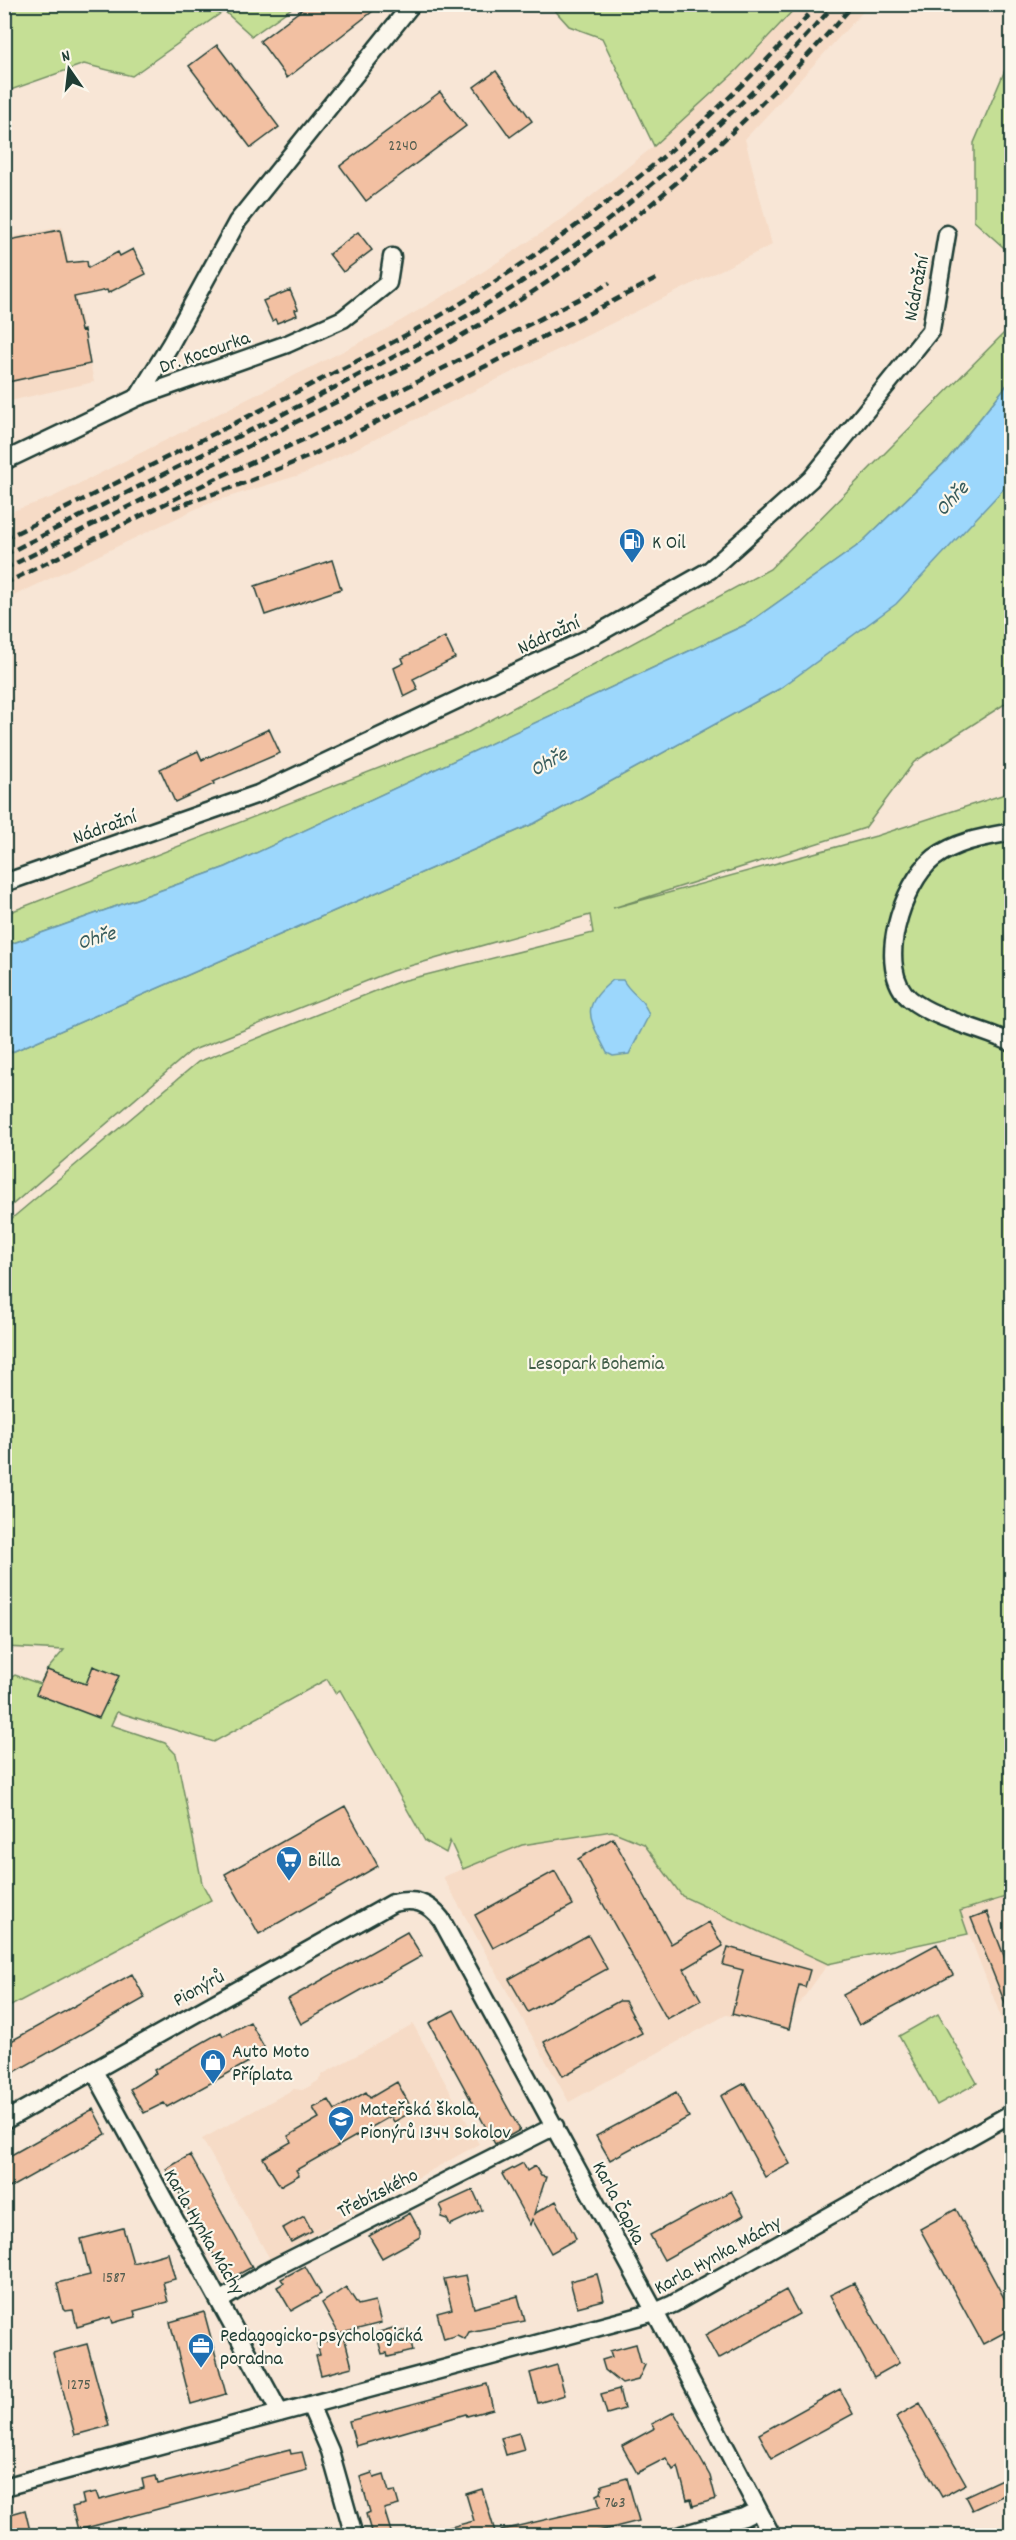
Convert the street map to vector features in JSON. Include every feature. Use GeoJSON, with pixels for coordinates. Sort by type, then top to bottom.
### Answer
{"type":"FeatureCollection","features":[{"type":"Feature","properties":{"kind":"street"},"geometry":{"type":"LineString","coordinates":[[138,396],[170,345],[237,222],[412,4]]}},
{"type":"Feature","properties":{"kind":"street","name":"Nádražní"},"geometry":{"type":"LineString","coordinates":[[4,884],[258,794],[597,634],[710,570],[811,479],[931,330],[946,234]]}},
{"type":"Feature","properties":{"kind":"street","name":"Dr. Kocourka"},"geometry":{"type":"LineString","coordinates":[[4,461],[138,396],[287,344],[343,319],[388,283],[392,257]]}},
{"type":"Feature","properties":{"kind":"street"},"geometry":{"type":"LineString","coordinates":[[1011,832],[980,837],[951,847],[932,860],[918,875],[902,907],[896,929],[894,963],[898,982],[910,998],[942,1015],[1011,1043]]}},
{"type":"Feature","properties":{"kind":"street","name":"Pionýrů"},"geometry":{"type":"LineString","coordinates":[[4,2121],[393,1903],[416,1901]]}},
{"type":"Feature","properties":{"kind":"street","name":"Karla Čapka"},"geometry":{"type":"LineString","coordinates":[[416,1901],[431,1907],[441,1919],[656,2312],[772,2535]]}},
{"type":"Feature","properties":{"kind":"street","name":"Karla Hynka Máchy"},"geometry":{"type":"LineString","coordinates":[[94,2071],[209,2285],[221,2300],[280,2413]]}},
{"type":"Feature","properties":{"kind":"street","name":"Karla Hynka Máchy"},"geometry":{"type":"LineString","coordinates":[[4,2487],[656,2312],[1011,2113]]}},
{"type":"Feature","properties":{"kind":"street","name":"Třebízského"},"geometry":{"type":"LineString","coordinates":[[221,2300],[266,2272],[555,2126]]}},
{"type":"Feature","properties":{"kind":"street"},"geometry":{"type":"LineString","coordinates":[[310,2405],[330,2451],[354,2535]]}},
{"type":"Feature","properties":{"kind":"street"},"geometry":{"type":"LineString","coordinates":[[678,2535],[744,2517],[758,2510]]}},
{"type":"Feature","properties":{"kind":"shaded area"},"geometry":{"type":"Polygon","coordinates":[[[798,5],[869,5],[745,139],[772,245],[306,473],[206,504],[5,600],[4,514],[53,497],[383,331],[469,281],[564,218],[654,146],[736,71],[798,5]]]}},
{"type":"Feature","properties":{"kind":"shaded area"},"geometry":{"type":"Polygon","coordinates":[[[62,227],[94,382],[5,402],[5,238],[62,227]]]}},
{"type":"Feature","properties":{"kind":"shaded area"},"geometry":{"type":"Polygon","coordinates":[[[613,1831],[644,1844],[682,1896],[828,1964],[793,2012],[789,2029],[726,2015],[569,2102],[443,1877],[521,1845],[613,1831]]]}},
{"type":"Feature","properties":{"kind":"shaded area"},"geometry":{"type":"Polygon","coordinates":[[[1011,1895],[1011,2043],[960,1911],[1011,1895]]]}},
{"type":"Feature","properties":{"kind":"shaded area","name":"Mateřská škola, Pionýrů 1344 Sokolov"},"geometry":{"type":"Polygon","coordinates":[[[413,2024],[479,2144],[270,2259],[202,2139],[294,2089],[302,2090],[310,2086],[323,2074],[413,2024]]]}},
{"type":"Feature","properties":{"kind":"green space"},"geometry":{"type":"Polygon","coordinates":[[[4,5],[296,5],[252,36],[224,11],[132,76],[84,64],[5,92],[4,5]]]}},
{"type":"Feature","properties":{"kind":"green space"},"geometry":{"type":"Polygon","coordinates":[[[550,5],[798,5],[736,71],[654,146],[602,38],[569,26],[550,5]]]}},
{"type":"Feature","properties":{"kind":"green space"},"geometry":{"type":"Polygon","coordinates":[[[1011,56],[1011,254],[974,221],[974,143],[1011,56]]]}},
{"type":"Feature","properties":{"kind":"green space"},"geometry":{"type":"Polygon","coordinates":[[[1011,326],[1011,380],[947,460],[860,544],[747,624],[226,867],[5,946],[5,914],[461,736],[770,569],[1011,326]]]}},
{"type":"Feature","properties":{"kind":"green space","name":"Lesopark Bohemia"},"geometry":{"type":"Polygon","coordinates":[[[1011,481],[1011,700],[914,762],[865,828],[613,908],[876,836],[1011,792],[1012,1895],[960,1911],[968,1934],[828,1964],[682,1896],[644,1844],[612,1831],[522,1845],[463,1869],[450,1841],[446,1853],[425,1841],[340,1690],[335,1693],[327,1679],[214,1742],[117,1712],[111,1725],[165,1743],[176,1754],[202,1883],[211,1900],[5,2009],[5,1681],[15,1675],[40,1684],[47,1670],[64,1650],[5,1647],[4,1225],[198,1062],[398,982],[593,933],[590,915],[392,971],[191,1051],[5,1211],[5,1055],[535,823],[779,689],[1011,481]]]}},
{"type":"Feature","properties":{"kind":"green space"},"geometry":{"type":"Polygon","coordinates":[[[938,2014],[977,2083],[937,2105],[899,2036],[938,2014]]]}},
{"type":"Feature","properties":{"kind":"water","name":"Ohře"},"geometry":{"type":"Polygon","coordinates":[[[1011,380],[1011,481],[896,604],[779,689],[535,823],[5,1055],[5,946],[226,867],[747,624],[860,544],[947,460],[1011,380]]]}},
{"type":"Feature","properties":{"kind":"water"},"geometry":{"type":"Polygon","coordinates":[[[613,980],[623,980],[643,1003],[649,1015],[629,1054],[613,1056],[607,1053],[590,1014],[595,998],[613,980]]]}},
{"type":"Feature","properties":{"kind":"building"},"geometry":{"type":"Polygon","coordinates":[[[309,4],[382,4],[287,78],[260,41],[309,4]]]}},
{"type":"Feature","properties":{"kind":"building"},"geometry":{"type":"Polygon","coordinates":[[[217,45],[279,127],[251,148],[189,66],[217,45]]]}},
{"type":"Feature","properties":{"kind":"building"},"geometry":{"type":"Polygon","coordinates":[[[496,71],[532,121],[510,137],[474,87],[496,71]]]}},
{"type":"Feature","properties":{"kind":"building"},"geometry":{"type":"Polygon","coordinates":[[[440,92],[466,126],[366,201],[340,166],[440,92]]]}},
{"type":"Feature","properties":{"kind":"building"},"geometry":{"type":"Polygon","coordinates":[[[60,230],[67,263],[87,261],[88,268],[118,252],[120,256],[133,249],[146,274],[108,293],[107,290],[74,297],[81,331],[84,330],[90,364],[8,382],[4,361],[4,241],[60,230]]]}},
{"type":"Feature","properties":{"kind":"building"},"geometry":{"type":"Polygon","coordinates":[[[358,232],[372,250],[343,272],[329,254],[358,232]]]}},
{"type":"Feature","properties":{"kind":"building"},"geometry":{"type":"Polygon","coordinates":[[[290,290],[298,309],[295,310],[297,315],[277,323],[275,319],[272,321],[263,301],[290,290]]]}},
{"type":"Feature","properties":{"kind":"building"},"geometry":{"type":"Polygon","coordinates":[[[332,560],[341,589],[265,615],[255,586],[332,560]]]}},
{"type":"Feature","properties":{"kind":"building"},"geometry":{"type":"Polygon","coordinates":[[[445,637],[455,658],[413,679],[418,690],[404,697],[394,668],[404,663],[402,658],[445,637]]]}},
{"type":"Feature","properties":{"kind":"building"},"geometry":{"type":"Polygon","coordinates":[[[269,729],[280,753],[213,782],[214,784],[175,802],[160,769],[198,751],[202,760],[269,729]]]}},
{"type":"Feature","properties":{"kind":"building"},"geometry":{"type":"Polygon","coordinates":[[[93,1666],[119,1676],[99,1718],[36,1694],[47,1670],[86,1684],[93,1666]]]}},
{"type":"Feature","properties":{"kind":"building"},"geometry":{"type":"Polygon","coordinates":[[[345,1806],[378,1866],[259,1934],[225,1874],[345,1806]]]}},
{"type":"Feature","properties":{"kind":"building"},"geometry":{"type":"Polygon","coordinates":[[[613,1838],[671,1944],[709,1922],[723,1946],[684,1969],[701,2000],[667,2019],[578,1859],[613,1838]]]}},
{"type":"Feature","properties":{"kind":"building"},"geometry":{"type":"Polygon","coordinates":[[[555,1871],[573,1905],[493,1948],[475,1915],[555,1871]]]}},
{"type":"Feature","properties":{"kind":"building"},"geometry":{"type":"Polygon","coordinates":[[[987,1912],[1011,1974],[1011,2018],[971,1918],[987,1912]]]}},
{"type":"Feature","properties":{"kind":"building"},"geometry":{"type":"Polygon","coordinates":[[[407,1932],[422,1956],[301,2024],[288,1999],[407,1932]]]}},
{"type":"Feature","properties":{"kind":"building"},"geometry":{"type":"Polygon","coordinates":[[[588,1935],[607,1969],[528,2012],[509,1979],[588,1935]]]}},
{"type":"Feature","properties":{"kind":"building"},"geometry":{"type":"Polygon","coordinates":[[[937,1944],[953,1975],[859,2025],[843,1995],[937,1944]]]}},
{"type":"Feature","properties":{"kind":"building"},"geometry":{"type":"Polygon","coordinates":[[[728,1947],[810,1970],[805,1987],[799,1985],[789,2029],[732,2014],[743,1970],[723,1965],[728,1947]]]}},
{"type":"Feature","properties":{"kind":"building"},"geometry":{"type":"Polygon","coordinates":[[[132,1974],[145,1998],[4,2078],[4,2045],[132,1974]]]}},
{"type":"Feature","properties":{"kind":"building"},"geometry":{"type":"Polygon","coordinates":[[[619,2001],[625,2001],[642,2033],[563,2076],[544,2042],[619,2001]]]}},
{"type":"Feature","properties":{"kind":"building"},"geometry":{"type":"Polygon","coordinates":[[[454,2010],[520,2130],[495,2144],[429,2023],[454,2010]]]}},
{"type":"Feature","properties":{"kind":"building"},"geometry":{"type":"Polygon","coordinates":[[[250,2022],[264,2047],[244,2058],[247,2063],[167,2107],[164,2103],[144,2113],[130,2089],[156,2073],[154,2070],[221,2032],[223,2036],[250,2022]]]}},
{"type":"Feature","properties":{"kind":"building"},"geometry":{"type":"Polygon","coordinates":[[[397,2082],[413,2111],[394,2122],[391,2116],[296,2170],[299,2175],[280,2186],[263,2158],[291,2142],[288,2136],[319,2118],[313,2108],[329,2100],[335,2110],[366,2092],[370,2098],[397,2082]]]}},
{"type":"Feature","properties":{"kind":"building"},"geometry":{"type":"Polygon","coordinates":[[[745,2083],[790,2164],[765,2177],[721,2096],[745,2083]]]}},
{"type":"Feature","properties":{"kind":"building"},"geometry":{"type":"Polygon","coordinates":[[[676,2093],[689,2117],[610,2160],[596,2136],[676,2093]]]}},
{"type":"Feature","properties":{"kind":"building"},"geometry":{"type":"Polygon","coordinates":[[[93,2109],[106,2134],[4,2191],[4,2159],[93,2109]]]}},
{"type":"Feature","properties":{"kind":"building"},"geometry":{"type":"Polygon","coordinates":[[[190,2155],[252,2267],[228,2280],[166,2169],[190,2155]]]}},
{"type":"Feature","properties":{"kind":"building"},"geometry":{"type":"Polygon","coordinates":[[[523,2163],[527,2171],[535,2166],[541,2176],[546,2177],[534,2214],[556,2201],[576,2239],[551,2253],[532,2219],[530,2225],[502,2174],[523,2163]]]}},
{"type":"Feature","properties":{"kind":"building"},"geometry":{"type":"Polygon","coordinates":[[[473,2190],[482,2210],[450,2225],[447,2219],[441,2217],[443,2211],[440,2205],[473,2190]]]}},
{"type":"Feature","properties":{"kind":"building"},"geometry":{"type":"Polygon","coordinates":[[[731,2191],[744,2215],[664,2260],[650,2235],[731,2191]]]}},
{"type":"Feature","properties":{"kind":"building"},"geometry":{"type":"Polygon","coordinates":[[[956,2209],[1011,2311],[1011,2329],[983,2344],[920,2229],[956,2209]]]}},
{"type":"Feature","properties":{"kind":"building"},"geometry":{"type":"Polygon","coordinates":[[[410,2213],[420,2231],[420,2237],[382,2258],[369,2236],[410,2213]]]}},
{"type":"Feature","properties":{"kind":"building"},"geometry":{"type":"Polygon","coordinates":[[[304,2216],[312,2231],[291,2242],[283,2228],[304,2216]]]}},
{"type":"Feature","properties":{"kind":"building"},"geometry":{"type":"Polygon","coordinates":[[[123,2228],[133,2263],[168,2253],[175,2279],[163,2282],[168,2302],[134,2311],[136,2317],[113,2323],[111,2317],[77,2327],[73,2310],[63,2309],[57,2283],[90,2275],[81,2239],[123,2228]]]}},
{"type":"Feature","properties":{"kind":"building"},"geometry":{"type":"Polygon","coordinates":[[[305,2266],[321,2294],[291,2311],[277,2287],[284,2283],[281,2279],[305,2266]]]}},
{"type":"Feature","properties":{"kind":"building"},"geometry":{"type":"Polygon","coordinates":[[[597,2274],[604,2300],[577,2307],[570,2281],[597,2274]]]}},
{"type":"Feature","properties":{"kind":"building"},"geometry":{"type":"Polygon","coordinates":[[[466,2275],[474,2308],[518,2296],[525,2321],[469,2332],[465,2339],[457,2335],[444,2339],[437,2313],[452,2309],[444,2279],[466,2275]]]}},
{"type":"Feature","properties":{"kind":"building"},"geometry":{"type":"Polygon","coordinates":[[[854,2283],[899,2363],[874,2377],[830,2295],[854,2283]]]}},
{"type":"Feature","properties":{"kind":"building"},"geometry":{"type":"Polygon","coordinates":[[[346,2287],[358,2305],[375,2301],[381,2323],[339,2334],[322,2303],[346,2287]]]}},
{"type":"Feature","properties":{"kind":"building"},"geometry":{"type":"Polygon","coordinates":[[[786,2290],[799,2314],[718,2359],[705,2335],[786,2290]]]}},
{"type":"Feature","properties":{"kind":"building"},"geometry":{"type":"Polygon","coordinates":[[[204,2312],[226,2394],[191,2404],[170,2322],[204,2312]]]}},
{"type":"Feature","properties":{"kind":"building"},"geometry":{"type":"Polygon","coordinates":[[[393,2328],[397,2334],[408,2328],[413,2351],[388,2357],[387,2353],[382,2354],[376,2333],[393,2328]]]}},
{"type":"Feature","properties":{"kind":"building"},"geometry":{"type":"Polygon","coordinates":[[[344,2336],[352,2367],[321,2375],[316,2356],[320,2355],[317,2344],[344,2336]]]}},
{"type":"Feature","properties":{"kind":"building"},"geometry":{"type":"Polygon","coordinates":[[[87,2344],[109,2426],[75,2435],[53,2353],[87,2344]]]}},
{"type":"Feature","properties":{"kind":"building"},"geometry":{"type":"Polygon","coordinates":[[[636,2344],[641,2363],[645,2365],[638,2380],[622,2384],[605,2370],[602,2360],[612,2357],[610,2351],[636,2344]]]}},
{"type":"Feature","properties":{"kind":"building"},"geometry":{"type":"Polygon","coordinates":[[[557,2365],[565,2395],[538,2403],[530,2373],[557,2365]]]}},
{"type":"Feature","properties":{"kind":"building"},"geometry":{"type":"Polygon","coordinates":[[[487,2384],[493,2409],[467,2416],[466,2414],[356,2446],[349,2421],[487,2384]]]}},
{"type":"Feature","properties":{"kind":"building"},"geometry":{"type":"Polygon","coordinates":[[[619,2389],[624,2409],[607,2414],[601,2394],[619,2389]]]}},
{"type":"Feature","properties":{"kind":"building"},"geometry":{"type":"Polygon","coordinates":[[[840,2389],[853,2414],[772,2458],[759,2434],[840,2389]]]}},
{"type":"Feature","properties":{"kind":"building"},"geometry":{"type":"Polygon","coordinates":[[[920,2403],[966,2484],[942,2497],[896,2417],[920,2403]]]}},
{"type":"Feature","properties":{"kind":"building"},"geometry":{"type":"Polygon","coordinates":[[[674,2412],[710,2476],[716,2499],[693,2506],[691,2499],[687,2500],[678,2466],[673,2470],[666,2458],[637,2473],[622,2446],[655,2428],[652,2424],[674,2412]]]}},
{"type":"Feature","properties":{"kind":"building"},"geometry":{"type":"Polygon","coordinates":[[[519,2433],[524,2450],[506,2455],[501,2438],[519,2433]]]}},
{"type":"Feature","properties":{"kind":"building"},"geometry":{"type":"Polygon","coordinates":[[[290,2450],[291,2454],[302,2452],[307,2470],[78,2530],[72,2507],[84,2504],[82,2495],[96,2492],[99,2500],[144,2488],[142,2479],[156,2476],[158,2484],[290,2450]]]}},
{"type":"Feature","properties":{"kind":"building"},"geometry":{"type":"Polygon","coordinates":[[[372,2473],[374,2478],[384,2475],[389,2492],[395,2491],[399,2505],[384,2509],[392,2535],[372,2535],[366,2514],[370,2512],[360,2477],[372,2473]]]}},
{"type":"Feature","properties":{"kind":"building"},"geometry":{"type":"Polygon","coordinates":[[[1006,2477],[1011,2492],[972,2510],[965,2496],[1006,2477]]]}},
{"type":"Feature","properties":{"kind":"building"},"geometry":{"type":"Polygon","coordinates":[[[627,2478],[639,2521],[583,2535],[502,2535],[501,2530],[600,2507],[597,2495],[601,2493],[602,2485],[627,2478]]]}},
{"type":"Feature","properties":{"kind":"building"},"geometry":{"type":"Polygon","coordinates":[[[482,2489],[496,2535],[439,2535],[439,2530],[474,2521],[466,2494],[482,2489]]]}},
{"type":"Feature","properties":{"kind":"building"},"geometry":{"type":"Polygon","coordinates":[[[25,2510],[31,2535],[4,2535],[4,2516],[25,2510]]]}},
{"type":"Feature","properties":{"kind":"railway"},"geometry":{"type":"LineString","coordinates":[[4,539],[374,352],[452,309],[524,262],[570,230],[658,161],[741,86],[818,4]]}},
{"type":"Feature","properties":{"kind":"railway"},"geometry":{"type":"LineString","coordinates":[[4,555],[371,369],[434,335],[526,279],[610,218],[690,152],[764,80],[835,4]]}},
{"type":"Feature","properties":{"kind":"railway"},"geometry":{"type":"LineString","coordinates":[[4,569],[383,378],[447,344],[540,287],[584,257],[626,224],[706,156],[745,120],[819,44],[854,4]]}},
{"type":"Feature","properties":{"kind":"railway"},"geometry":{"type":"LineString","coordinates":[[173,508],[247,482],[312,455],[660,277]]}},
{"type":"Feature","properties":{"kind":"railway"},"geometry":{"type":"LineString","coordinates":[[4,584],[219,477],[305,439],[610,283]]}},
{"type":"Feature","properties":{"kind":"place","name":"K Oil"},"geometry":{"type":"Point","coordinates":[632,564]}},
{"type":"Feature","properties":{"kind":"place","name":"Billa"},"geometry":{"type":"Point","coordinates":[289,1882]}},
{"type":"Feature","properties":{"kind":"place","name":"Auto Moto Příplata"},"geometry":{"type":"Point","coordinates":[213,2085]}},
{"type":"Feature","properties":{"kind":"place","name":"Mateřská škola, Pionýrů 1344 Sokolov"},"geometry":{"type":"Point","coordinates":[341,2142]}},
{"type":"Feature","properties":{"kind":"place","name":"Pedagogicko-psychologická poradna"},"geometry":{"type":"Point","coordinates":[201,2369]}}]}
